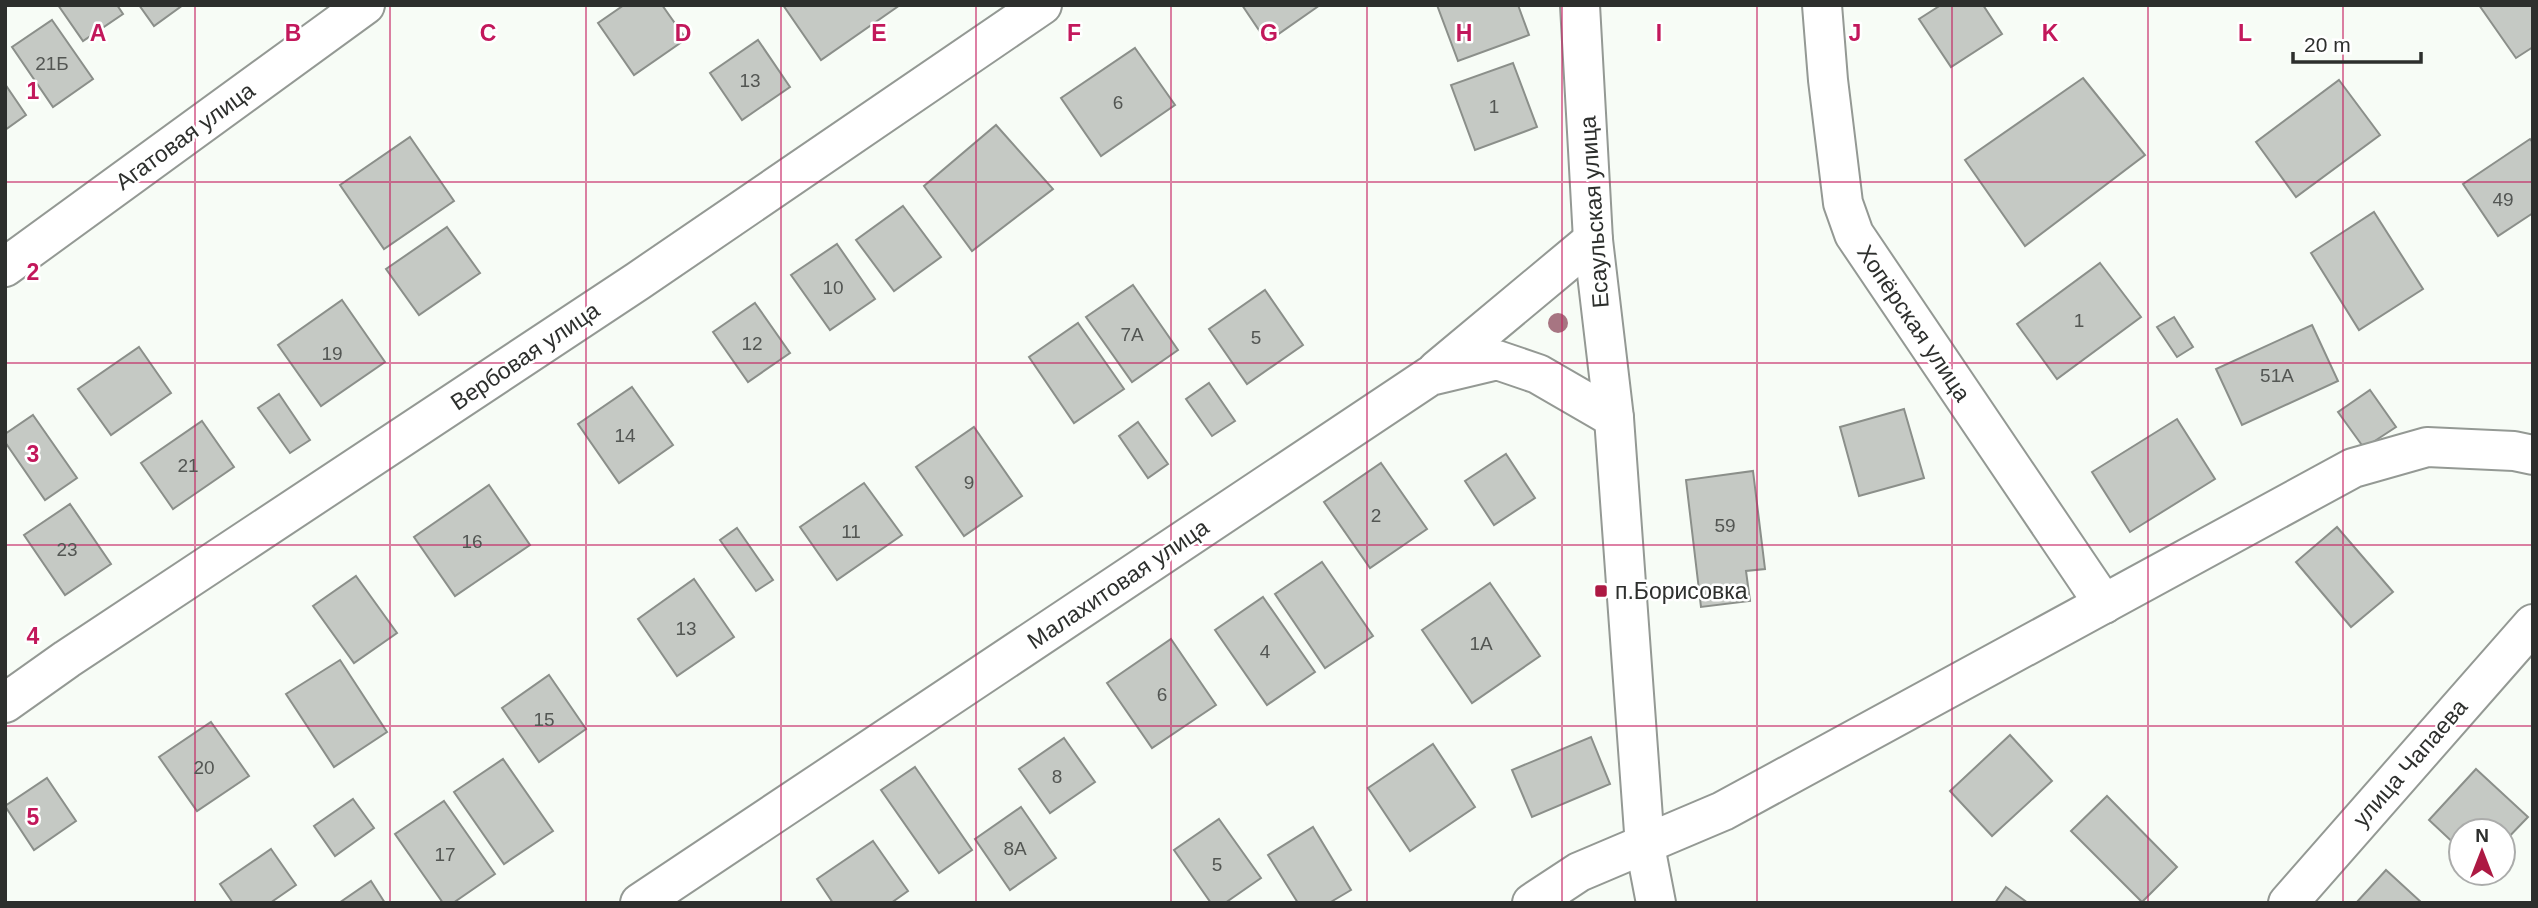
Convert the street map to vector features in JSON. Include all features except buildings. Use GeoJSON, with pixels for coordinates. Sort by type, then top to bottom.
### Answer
{"type":"FeatureCollection","features":[{"type":"Feature","properties":{"kind":"street","name":"Агатовая улица"},"geometry":{"type":"LineString","coordinates":[[5,267],[365,5]]}},
{"type":"Feature","properties":{"kind":"street","name":"Вербовая улица"},"geometry":{"type":"LineString","coordinates":[[5,702],[638,281],[1042,5]]}},
{"type":"Feature","properties":{"kind":"street","name":"Есаульская улица"},"geometry":{"type":"LineString","coordinates":[[1580,5],[1593,240],[1614,418],[1645,846],[1656,903]]}},
{"type":"Feature","properties":{"kind":"street","name":"Хопёрская улица"},"geometry":{"type":"LineString","coordinates":[[1822,5],[1843,203],[1854,234],[2104,604]]}},
{"type":"Feature","properties":{"kind":"street"},"geometry":{"type":"LineString","coordinates":[[1430,376],[1593,240]]}},
{"type":"Feature","properties":{"kind":"street","name":"Малахитовая улица"},"geometry":{"type":"LineString","coordinates":[[640,903],[1430,376],[1497,360],[1538,374],[1614,418]]}},
{"type":"Feature","properties":{"kind":"street"},"geometry":{"type":"LineString","coordinates":[[1532,903],[1579,872],[1723,811],[2353,468],[2427,447],[2514,451],[2533,455]]}},
{"type":"Feature","properties":{"kind":"street","name":"улица Чапаева"},"geometry":{"type":"LineString","coordinates":[[2288,903],[2533,624]]}},
{"type":"Feature","properties":{"kind":"place","name":"п.Борисовка"},"geometry":{"type":"Point","coordinates":[1601,591]}}]}
